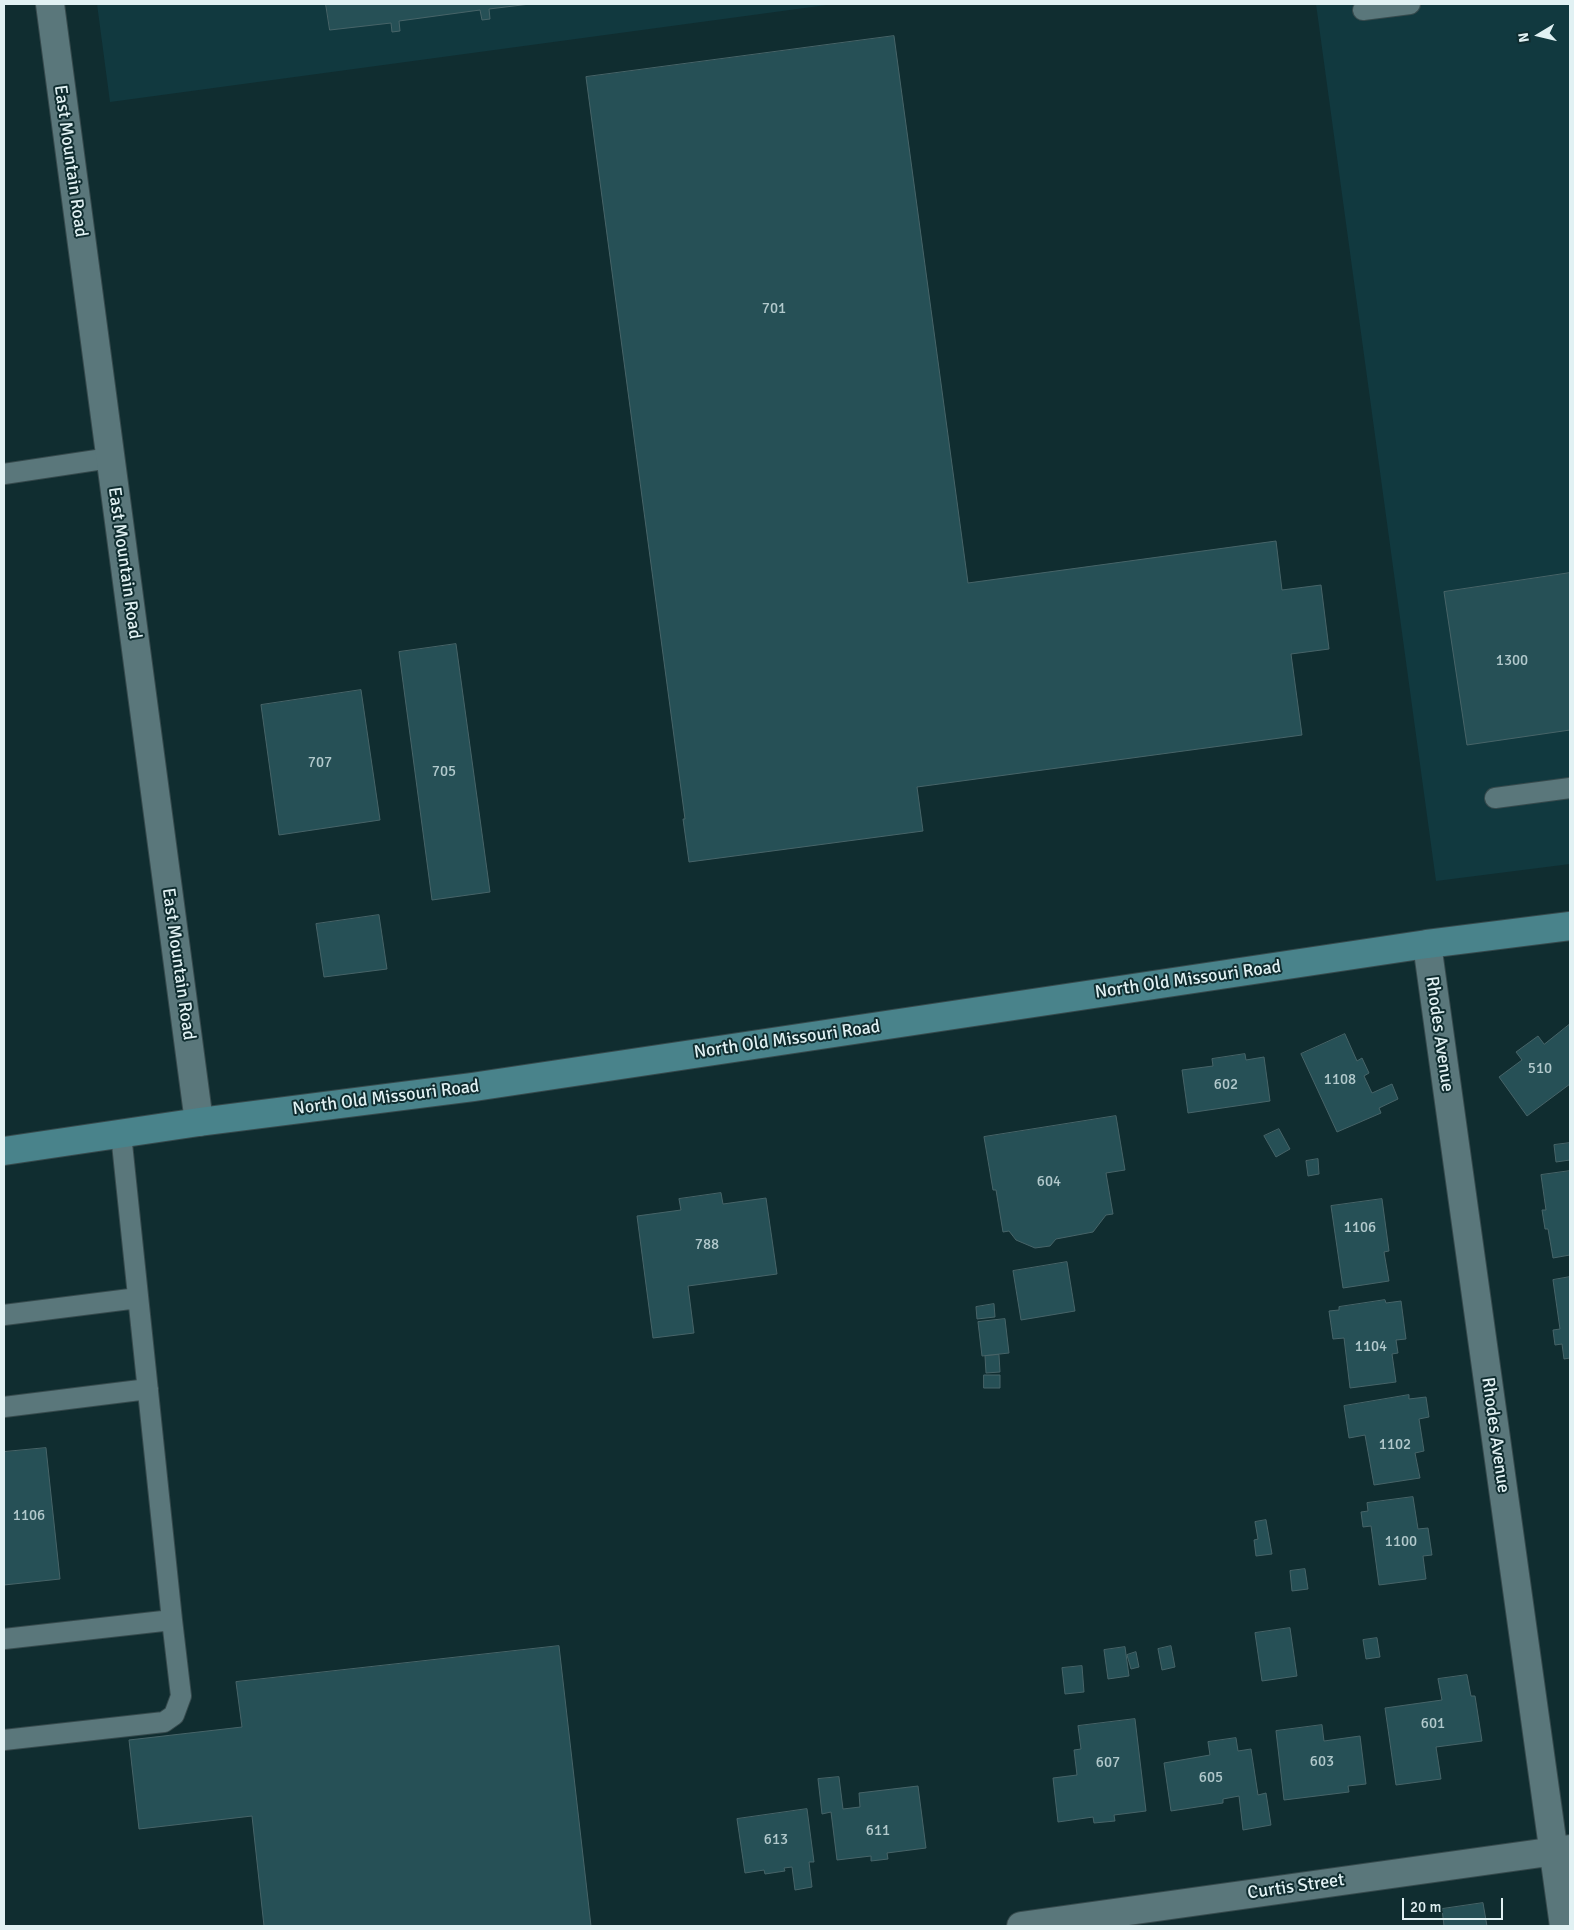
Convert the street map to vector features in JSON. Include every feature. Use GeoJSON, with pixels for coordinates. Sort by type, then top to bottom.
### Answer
{"type":"FeatureCollection","features":[{"type":"Feature","properties":{"kind":"main road","name":"North Old Missouri Road"},"geometry":{"type":"LineString","coordinates":[[4,1151],[199,1122],[472,1087],[1427,944],[1570,926]]}},
{"type":"Feature","properties":{"kind":"street","name":"East Mountain Road"},"geometry":{"type":"LineString","coordinates":[[50,4],[199,1122]]}},
{"type":"Feature","properties":{"kind":"street","name":"Rhodes Avenue"},"geometry":{"type":"LineString","coordinates":[[1427,944],[1562,1850],[1564,1926]]}},
{"type":"Feature","properties":{"kind":"street","name":"Curtis Street"},"geometry":{"type":"LineString","coordinates":[[1021,1926],[1562,1850]]}},
{"type":"Feature","properties":{"kind":"lane"},"geometry":{"type":"LineString","coordinates":[[1363,10],[1410,4]]}},
{"type":"Feature","properties":{"kind":"lane"},"geometry":{"type":"LineString","coordinates":[[4,474],[110,458]]}},
{"type":"Feature","properties":{"kind":"lane"},"geometry":{"type":"LineString","coordinates":[[1495,798],[1570,788]]}},
{"type":"Feature","properties":{"kind":"lane"},"geometry":{"type":"LineString","coordinates":[[4,1740],[164,1722],[174,1715],[181,1696],[121,1134]]}},
{"type":"Feature","properties":{"kind":"lane"},"geometry":{"type":"LineString","coordinates":[[4,1315],[138,1298]]}},
{"type":"Feature","properties":{"kind":"lane"},"geometry":{"type":"LineString","coordinates":[[4,1407],[148,1389]]}},
{"type":"Feature","properties":{"kind":"lane"},"geometry":{"type":"LineString","coordinates":[[4,1639],[172,1620]]}},
{"type":"Feature","properties":{"kind":"shaded area"},"geometry":{"type":"Polygon","coordinates":[[[97,4],[834,4],[110,102],[97,4]]]}},
{"type":"Feature","properties":{"kind":"shaded area"},"geometry":{"type":"Polygon","coordinates":[[[1316,4],[1570,4],[1570,864],[1436,881],[1316,4]]]}},
{"type":"Feature","properties":{"kind":"building"},"geometry":{"type":"Polygon","coordinates":[[[326,4],[530,4],[489,9],[490,19],[482,20],[480,10],[399,21],[400,31],[392,32],[391,23],[330,30],[326,4]]]}},
{"type":"Feature","properties":{"kind":"building"},"geometry":{"type":"Polygon","coordinates":[[[894,36],[968,583],[1276,541],[1282,590],[1321,585],[1329,649],[1291,654],[1302,735],[917,787],[923,831],[689,862],[683,819],[685,819],[586,77],[894,36]]]}},
{"type":"Feature","properties":{"kind":"building"},"geometry":{"type":"Polygon","coordinates":[[[1570,573],[1570,730],[1467,745],[1444,592],[1570,573]]]}},
{"type":"Feature","properties":{"kind":"building"},"geometry":{"type":"Polygon","coordinates":[[[456,644],[490,892],[432,900],[399,652],[456,644]]]}},
{"type":"Feature","properties":{"kind":"building"},"geometry":{"type":"Polygon","coordinates":[[[361,690],[380,820],[279,835],[261,705],[361,690]]]}},
{"type":"Feature","properties":{"kind":"building"},"geometry":{"type":"Polygon","coordinates":[[[379,915],[387,969],[324,977],[316,924],[379,915]]]}},
{"type":"Feature","properties":{"kind":"building"},"geometry":{"type":"Polygon","coordinates":[[[1569,1025],[1570,1084],[1527,1116],[1499,1077],[1522,1060],[1516,1052],[1538,1036],[1544,1044],[1569,1025]]]}},
{"type":"Feature","properties":{"kind":"building"},"geometry":{"type":"Polygon","coordinates":[[[1345,1034],[1357,1061],[1362,1058],[1369,1073],[1364,1076],[1372,1093],[1392,1084],[1398,1099],[1379,1108],[1381,1113],[1337,1132],[1301,1054],[1345,1034]]]}},
{"type":"Feature","properties":{"kind":"building"},"geometry":{"type":"Polygon","coordinates":[[[1245,1054],[1246,1060],[1264,1057],[1270,1101],[1188,1113],[1182,1070],[1213,1066],[1212,1059],[1245,1054]]]}},
{"type":"Feature","properties":{"kind":"building"},"geometry":{"type":"Polygon","coordinates":[[[1116,1116],[1125,1170],[1106,1173],[1113,1214],[1106,1215],[1093,1232],[1056,1239],[1050,1246],[1035,1248],[1016,1240],[1009,1231],[1003,1232],[996,1190],[993,1190],[984,1137],[1116,1116]]]}},
{"type":"Feature","properties":{"kind":"building"},"geometry":{"type":"Polygon","coordinates":[[[1279,1129],[1290,1149],[1276,1157],[1264,1136],[1279,1129]]]}},
{"type":"Feature","properties":{"kind":"building"},"geometry":{"type":"Polygon","coordinates":[[[1570,1143],[1570,1160],[1556,1162],[1554,1145],[1570,1143]]]}},
{"type":"Feature","properties":{"kind":"building"},"geometry":{"type":"Polygon","coordinates":[[[1318,1159],[1319,1174],[1308,1176],[1306,1161],[1318,1159]]]}},
{"type":"Feature","properties":{"kind":"building"},"geometry":{"type":"Polygon","coordinates":[[[1570,1171],[1570,1255],[1553,1258],[1548,1229],[1545,1229],[1542,1210],[1546,1210],[1541,1175],[1570,1171]]]}},
{"type":"Feature","properties":{"kind":"building"},"geometry":{"type":"Polygon","coordinates":[[[721,1193],[723,1204],[766,1198],[777,1274],[688,1286],[694,1333],[653,1338],[637,1216],[681,1210],[679,1199],[721,1193]]]}},
{"type":"Feature","properties":{"kind":"building"},"geometry":{"type":"Polygon","coordinates":[[[1382,1199],[1389,1251],[1384,1252],[1389,1281],[1343,1288],[1331,1206],[1382,1199]]]}},
{"type":"Feature","properties":{"kind":"building"},"geometry":{"type":"Polygon","coordinates":[[[1067,1262],[1075,1311],[1021,1320],[1013,1271],[1067,1262]]]}},
{"type":"Feature","properties":{"kind":"building"},"geometry":{"type":"Polygon","coordinates":[[[1570,1277],[1570,1358],[1564,1359],[1562,1344],[1555,1345],[1553,1330],[1560,1329],[1553,1280],[1570,1277]]]}},
{"type":"Feature","properties":{"kind":"building"},"geometry":{"type":"Polygon","coordinates":[[[1385,1300],[1386,1303],[1401,1301],[1406,1339],[1396,1340],[1398,1353],[1392,1354],[1396,1382],[1350,1388],[1344,1338],[1333,1339],[1329,1311],[1339,1310],[1339,1307],[1385,1300]]]}},
{"type":"Feature","properties":{"kind":"building"},"geometry":{"type":"Polygon","coordinates":[[[994,1304],[995,1317],[977,1319],[976,1307],[994,1304]]]}},
{"type":"Feature","properties":{"kind":"building"},"geometry":{"type":"Polygon","coordinates":[[[1005,1319],[1009,1353],[982,1356],[978,1322],[1005,1319]]]}},
{"type":"Feature","properties":{"kind":"building"},"geometry":{"type":"Polygon","coordinates":[[[999,1355],[1000,1372],[986,1373],[985,1356],[999,1355]]]}},
{"type":"Feature","properties":{"kind":"building"},"geometry":{"type":"Polygon","coordinates":[[[984,1375],[1000,1375],[1000,1388],[984,1388],[984,1375]]]}},
{"type":"Feature","properties":{"kind":"building"},"geometry":{"type":"Polygon","coordinates":[[[1409,1395],[1409,1399],[1426,1397],[1429,1417],[1419,1419],[1424,1451],[1415,1453],[1420,1478],[1374,1485],[1365,1435],[1349,1438],[1344,1406],[1409,1395]]]}},
{"type":"Feature","properties":{"kind":"building"},"geometry":{"type":"Polygon","coordinates":[[[46,1448],[60,1579],[4,1585],[4,1452],[46,1448]]]}},
{"type":"Feature","properties":{"kind":"building"},"geometry":{"type":"Polygon","coordinates":[[[1413,1497],[1418,1529],[1428,1528],[1432,1555],[1423,1556],[1426,1579],[1379,1585],[1371,1526],[1363,1527],[1361,1512],[1368,1511],[1367,1503],[1413,1497]]]}},
{"type":"Feature","properties":{"kind":"building"},"geometry":{"type":"Polygon","coordinates":[[[1266,1520],[1272,1554],[1256,1556],[1254,1540],[1258,1539],[1255,1522],[1266,1520]]]}},
{"type":"Feature","properties":{"kind":"building"},"geometry":{"type":"Polygon","coordinates":[[[1305,1569],[1308,1589],[1292,1591],[1290,1571],[1305,1569]]]}},
{"type":"Feature","properties":{"kind":"building"},"geometry":{"type":"Polygon","coordinates":[[[1290,1628],[1297,1676],[1262,1681],[1255,1633],[1290,1628]]]}},
{"type":"Feature","properties":{"kind":"building"},"geometry":{"type":"Polygon","coordinates":[[[1377,1638],[1380,1657],[1366,1659],[1363,1640],[1377,1638]]]}},
{"type":"Feature","properties":{"kind":"building"},"geometry":{"type":"Polygon","coordinates":[[[559,1646],[591,1926],[264,1926],[252,1816],[139,1829],[129,1740],[242,1727],[236,1682],[559,1646]]]}},
{"type":"Feature","properties":{"kind":"building"},"geometry":{"type":"Polygon","coordinates":[[[1171,1646],[1175,1667],[1162,1670],[1158,1649],[1171,1646]]]}},
{"type":"Feature","properties":{"kind":"building"},"geometry":{"type":"Polygon","coordinates":[[[1125,1647],[1129,1676],[1108,1679],[1104,1650],[1125,1647]]]}},
{"type":"Feature","properties":{"kind":"building"},"geometry":{"type":"Polygon","coordinates":[[[1136,1652],[1139,1667],[1131,1669],[1127,1655],[1136,1652]]]}},
{"type":"Feature","properties":{"kind":"building"},"geometry":{"type":"Polygon","coordinates":[[[1082,1666],[1084,1692],[1065,1694],[1062,1668],[1082,1666]]]}},
{"type":"Feature","properties":{"kind":"building"},"geometry":{"type":"Polygon","coordinates":[[[1467,1675],[1471,1696],[1475,1696],[1482,1741],[1436,1747],[1441,1779],[1396,1785],[1385,1708],[1442,1700],[1438,1679],[1467,1675]]]}},
{"type":"Feature","properties":{"kind":"building"},"geometry":{"type":"Polygon","coordinates":[[[1135,1719],[1146,1811],[1114,1815],[1115,1821],[1094,1823],[1093,1817],[1058,1822],[1053,1778],[1077,1775],[1074,1750],[1081,1749],[1078,1726],[1135,1719]]]}},
{"type":"Feature","properties":{"kind":"building"},"geometry":{"type":"Polygon","coordinates":[[[1322,1725],[1324,1741],[1360,1736],[1366,1784],[1348,1786],[1349,1792],[1284,1800],[1276,1731],[1322,1725]]]}},
{"type":"Feature","properties":{"kind":"building"},"geometry":{"type":"Polygon","coordinates":[[[1236,1738],[1238,1751],[1251,1749],[1258,1795],[1266,1793],[1271,1825],[1243,1830],[1239,1796],[1223,1799],[1223,1803],[1171,1811],[1164,1763],[1210,1755],[1208,1742],[1236,1738]]]}},
{"type":"Feature","properties":{"kind":"building"},"geometry":{"type":"Polygon","coordinates":[[[839,1777],[843,1809],[860,1807],[859,1793],[918,1786],[926,1848],[887,1853],[888,1859],[871,1861],[871,1856],[837,1860],[831,1812],[822,1814],[818,1779],[839,1777]]]}},
{"type":"Feature","properties":{"kind":"building"},"geometry":{"type":"Polygon","coordinates":[[[807,1809],[814,1862],[809,1862],[812,1887],[795,1890],[792,1867],[784,1868],[785,1871],[765,1874],[764,1870],[745,1873],[737,1819],[807,1809]]]}},
{"type":"Feature","properties":{"kind":"building"},"geometry":{"type":"Polygon","coordinates":[[[1483,1903],[1487,1926],[1444,1926],[1442,1909],[1483,1903]]]}}]}
